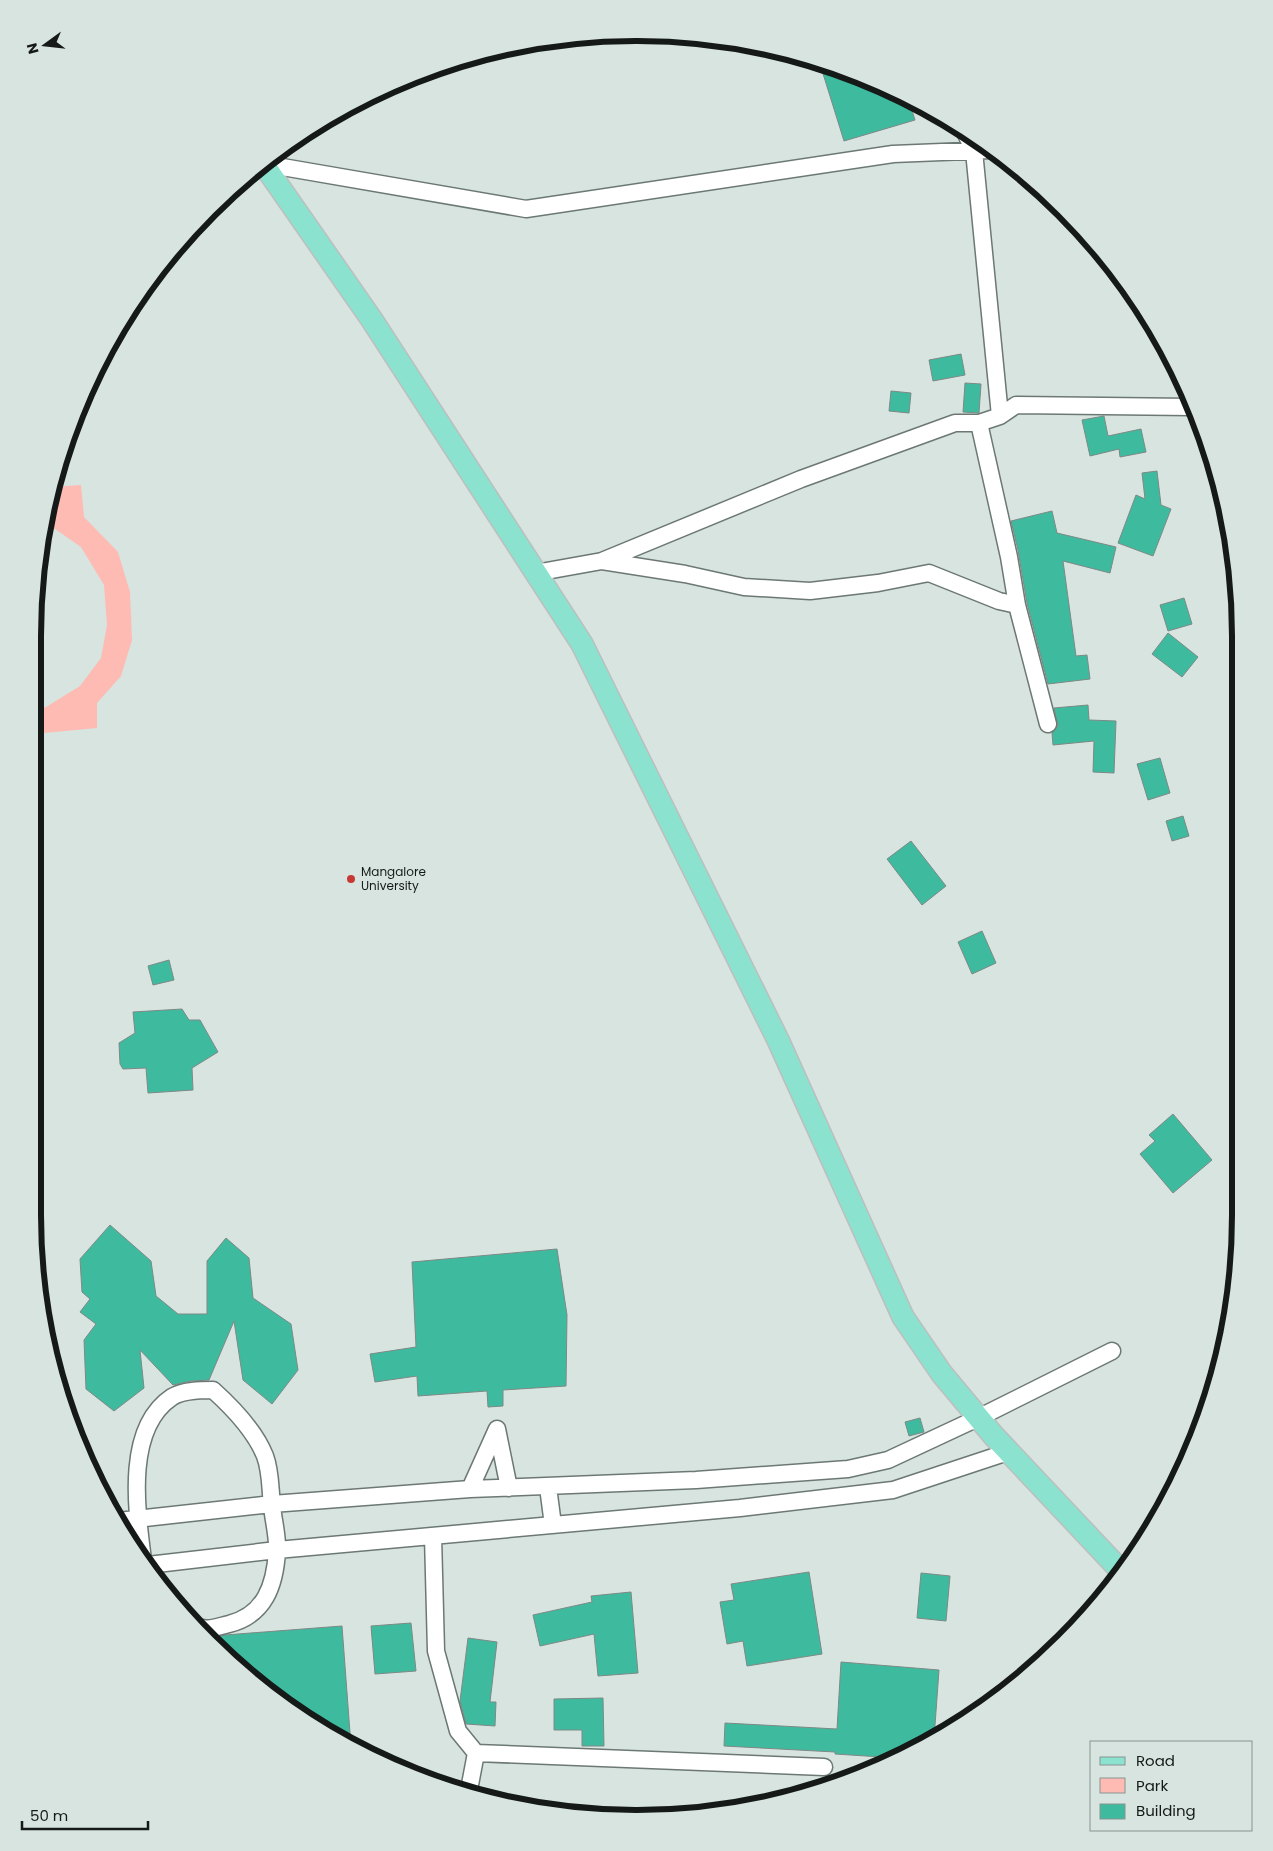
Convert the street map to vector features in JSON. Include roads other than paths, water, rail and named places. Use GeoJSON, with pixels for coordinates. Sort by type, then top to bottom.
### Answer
{"type":"FeatureCollection","features":[{"type":"Feature","properties":{"kind":"main road"},"geometry":{"type":"LineString","coordinates":[[268,169],[372,320],[582,644],[760,1005],[903,1317],[942,1374],[978,1418],[1116,1566]]}},
{"type":"Feature","properties":{"kind":"street"},"geometry":{"type":"LineString","coordinates":[[971,145],[974,151],[1000,416]]}},
{"type":"Feature","properties":{"kind":"street"},"geometry":{"type":"LineString","coordinates":[[272,165],[526,209],[893,154],[980,151]]}},
{"type":"Feature","properties":{"kind":"street"},"geometry":{"type":"LineString","coordinates":[[535,573],[602,561],[801,479],[955,423],[979,423],[1000,416],[1016,405],[1185,407]]}},
{"type":"Feature","properties":{"kind":"street"},"geometry":{"type":"LineString","coordinates":[[979,423],[1005,538],[1017,605],[1048,724]]}},
{"type":"Feature","properties":{"kind":"street"},"geometry":{"type":"LineString","coordinates":[[602,561],[685,574],[744,587],[810,591],[929,573],[999,601],[1017,605]]}},
{"type":"Feature","properties":{"kind":"street"},"geometry":{"type":"LineString","coordinates":[[126,1520],[272,1504],[470,1489],[696,1480],[848,1469],[888,1460],[978,1418],[1112,1351]]}},
{"type":"Feature","properties":{"kind":"street"},"geometry":{"type":"LineString","coordinates":[[141,1543],[136,1476],[143,1435],[157,1412],[172,1397],[195,1391],[213,1390],[232,1407],[264,1454],[269,1469],[277,1550],[270,1590],[264,1603],[240,1621],[210,1629]]}},
{"type":"Feature","properties":{"kind":"street"},"geometry":{"type":"LineString","coordinates":[[470,1489],[497,1429],[509,1488]]}},
{"type":"Feature","properties":{"kind":"street"},"geometry":{"type":"LineString","coordinates":[[155,1564],[277,1550],[740,1508],[893,1490],[1008,1452]]}},
{"type":"Feature","properties":{"kind":"street"},"geometry":{"type":"LineString","coordinates":[[548,1487],[553,1525]]}},
{"type":"Feature","properties":{"kind":"street"},"geometry":{"type":"LineString","coordinates":[[433,1536],[436,1651],[458,1731],[476,1753],[824,1767]]}},
{"type":"Feature","properties":{"kind":"street"},"geometry":{"type":"LineString","coordinates":[[470,1785],[476,1753]]}},
{"type":"Feature","properties":{"kind":"place","name":"Mangalore University"},"geometry":{"type":"Point","coordinates":[351,879]}}]}
